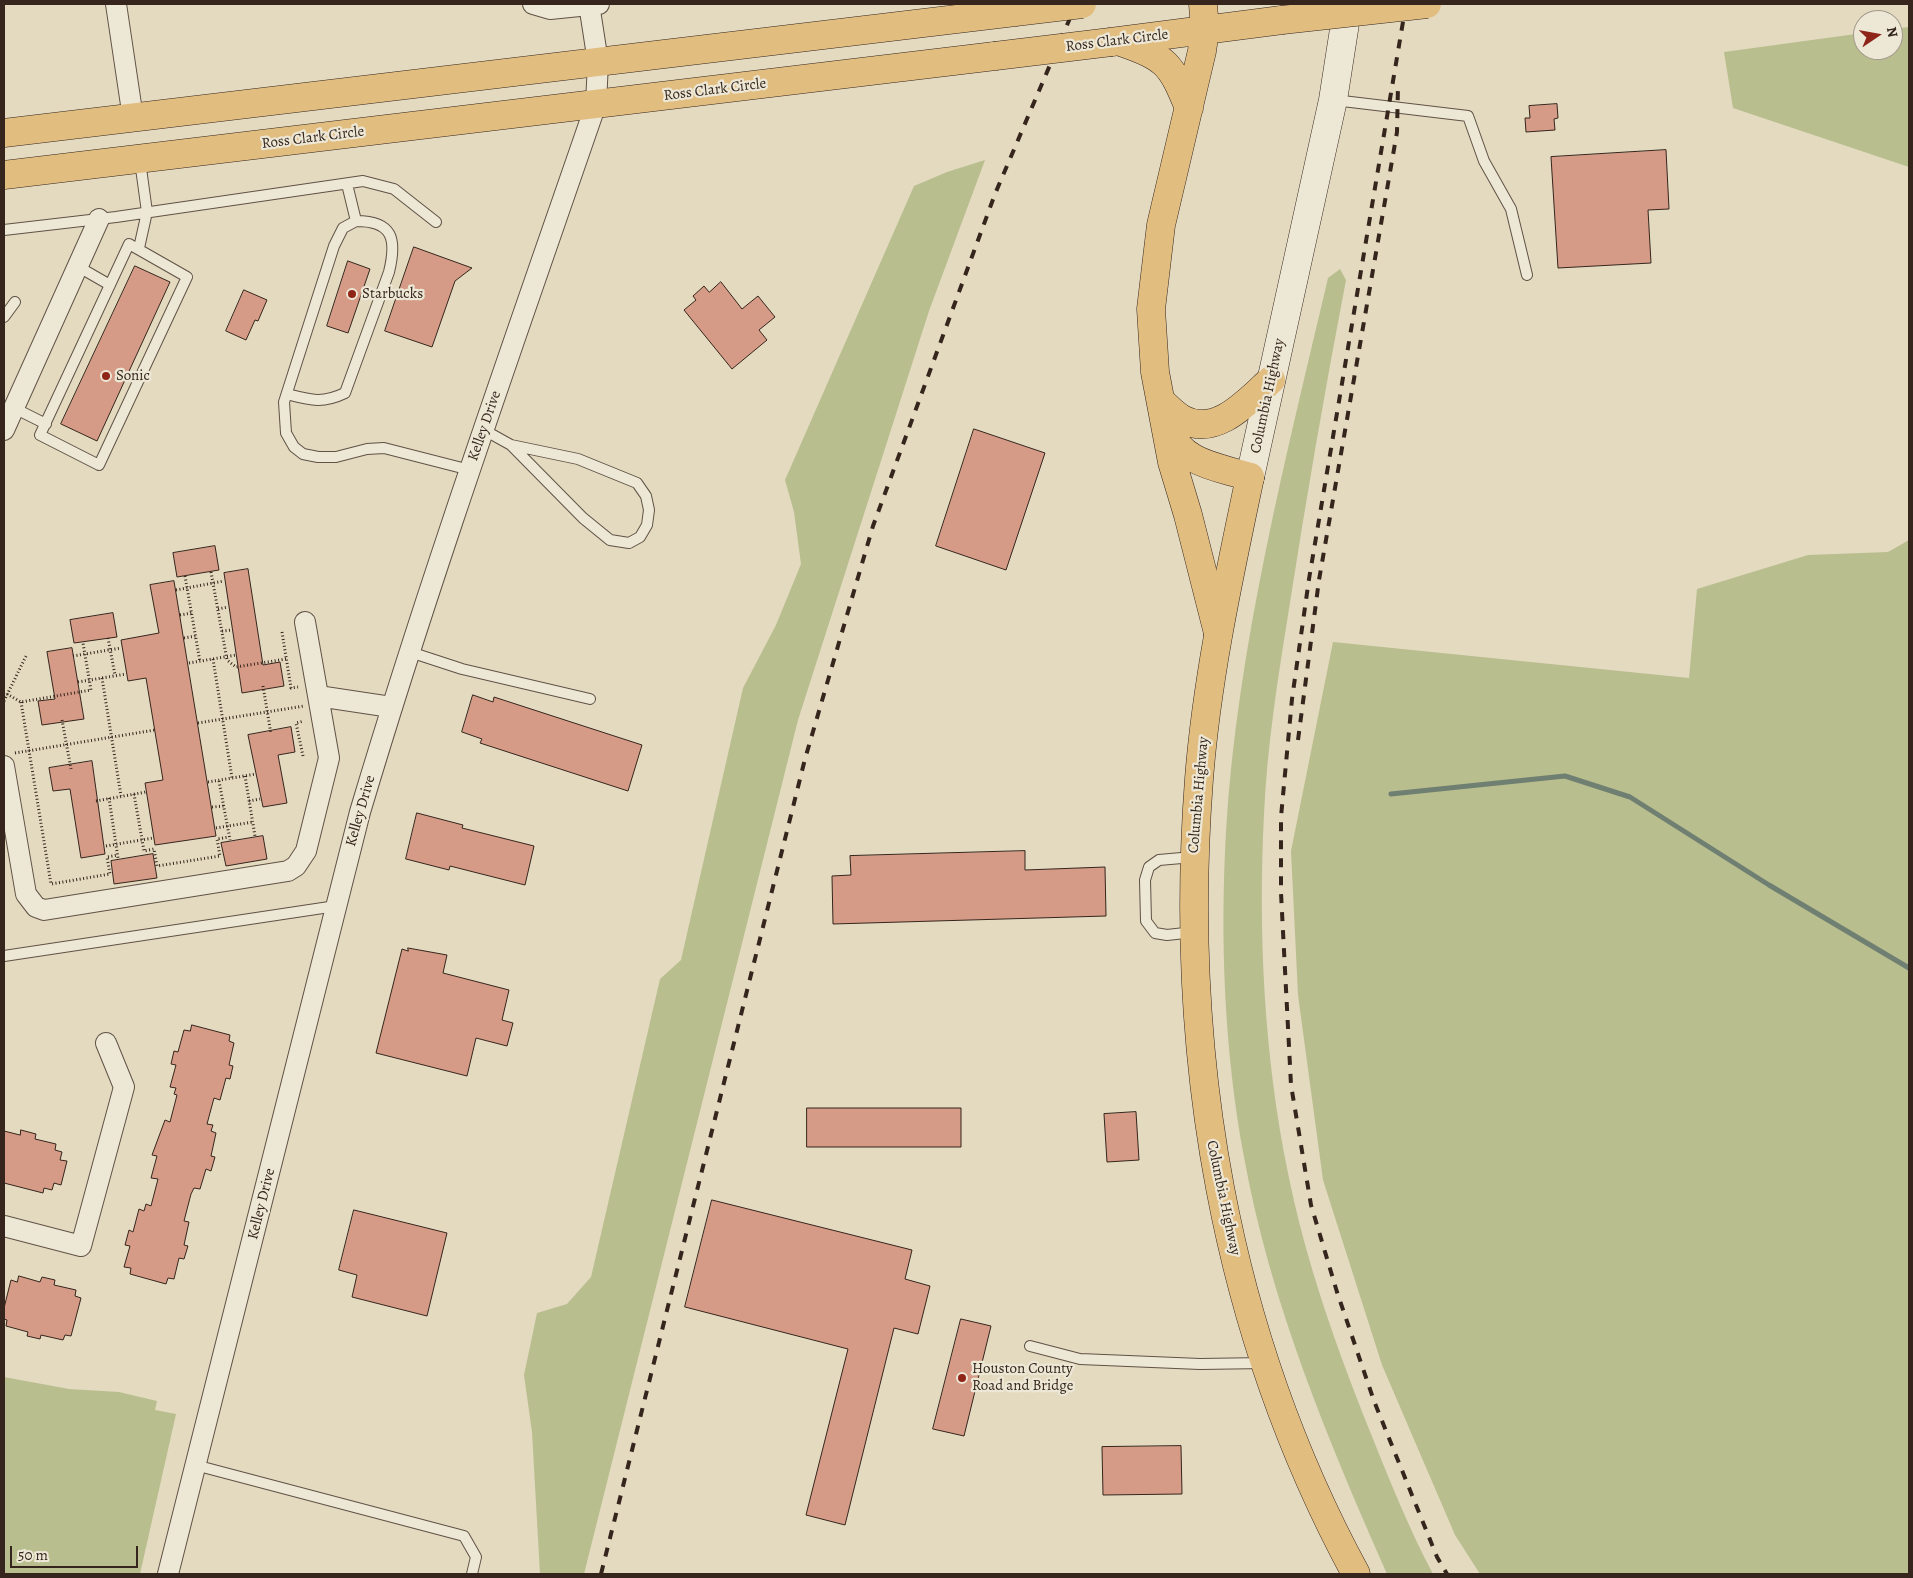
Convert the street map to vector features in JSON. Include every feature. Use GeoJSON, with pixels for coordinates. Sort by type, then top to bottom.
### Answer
{"type":"FeatureCollection","features":[{"type":"Feature","properties":{"kind":"main road"},"geometry":{"type":"LineString","coordinates":[[4,133],[1082,4]]}},
{"type":"Feature","properties":{"kind":"main road","name":"Columbia Highway"},"geometry":{"type":"LineString","coordinates":[[1348,4],[1333,100],[1250,477],[1218,633],[1199,776],[1194,857],[1194,932],[1202,1076],[1210,1138],[1230,1238],[1266,1363],[1314,1487],[1356,1574]]}},
{"type":"Feature","properties":{"kind":"main road","name":"Ross Clark Circle"},"geometry":{"type":"LineString","coordinates":[[4,174],[1115,42],[1204,17],[1282,20],[1427,4]]}},
{"type":"Feature","properties":{"kind":"main road"},"geometry":{"type":"LineString","coordinates":[[1204,17],[1189,108],[1161,225],[1154,269],[1151,309],[1152,342],[1172,462],[1188,515],[1218,633]]}},
{"type":"Feature","properties":{"kind":"main road"},"geometry":{"type":"LineString","coordinates":[[1115,42],[1149,52],[1162,59],[1175,74],[1189,108]]}},
{"type":"Feature","properties":{"kind":"main road"},"geometry":{"type":"LineString","coordinates":[[133,118],[140,158]]}},
{"type":"Feature","properties":{"kind":"main road"},"geometry":{"type":"LineString","coordinates":[[1164,414],[1197,423],[1213,423],[1227,418],[1271,380]]}},
{"type":"Feature","properties":{"kind":"main road"},"geometry":{"type":"LineString","coordinates":[[1164,414],[1174,443],[1184,454],[1250,477]]}},
{"type":"Feature","properties":{"kind":"street"},"geometry":{"type":"LineString","coordinates":[[116,4],[115,15],[133,118]]}},
{"type":"Feature","properties":{"kind":"street"},"geometry":{"type":"LineString","coordinates":[[533,4],[550,9],[593,4]]}},
{"type":"Feature","properties":{"kind":"street","name":"Kelley Drive"},"geometry":{"type":"LineString","coordinates":[[168,1574],[336,906],[391,707],[596,104],[598,62],[593,4]]}},
{"type":"Feature","properties":{"kind":"street"},"geometry":{"type":"LineString","coordinates":[[4,430],[98,219]]}},
{"type":"Feature","properties":{"kind":"street"},"geometry":{"type":"LineString","coordinates":[[8,759],[26,894],[36,907],[44,910],[288,871],[296,866],[306,851],[329,758],[315,701],[305,622]]}},
{"type":"Feature","properties":{"kind":"street"},"geometry":{"type":"LineString","coordinates":[[315,701],[391,707]]}},
{"type":"Feature","properties":{"kind":"street"},"geometry":{"type":"LineString","coordinates":[[4,1226],[81,1246],[124,1087],[106,1043]]}},
{"type":"Feature","properties":{"kind":"lane"},"geometry":{"type":"LineString","coordinates":[[1333,100],[1468,116],[1484,161],[1511,208],[1527,275]]}},
{"type":"Feature","properties":{"kind":"lane"},"geometry":{"type":"LineString","coordinates":[[139,248],[147,212],[140,158]]}},
{"type":"Feature","properties":{"kind":"lane"},"geometry":{"type":"LineString","coordinates":[[4,230],[98,219],[363,182],[394,189],[436,222]]}},
{"type":"Feature","properties":{"kind":"lane"},"geometry":{"type":"LineString","coordinates":[[347,184],[356,221]]}},
{"type":"Feature","properties":{"kind":"lane"},"geometry":{"type":"LineString","coordinates":[[287,394],[315,401],[332,400],[345,393],[393,257],[389,232],[382,224],[371,221],[356,221],[343,228],[334,246],[287,394],[284,417],[286,432],[294,447],[303,454],[336,457],[384,448],[470,470]]}},
{"type":"Feature","properties":{"kind":"lane"},"geometry":{"type":"LineString","coordinates":[[129,244],[139,248],[187,276],[99,465],[40,435],[129,244]]}},
{"type":"Feature","properties":{"kind":"lane"},"geometry":{"type":"LineString","coordinates":[[77,266],[110,285]]}},
{"type":"Feature","properties":{"kind":"lane"},"geometry":{"type":"LineString","coordinates":[[4,317],[16,302]]}},
{"type":"Feature","properties":{"kind":"lane"},"geometry":{"type":"LineString","coordinates":[[14,408],[46,424]]}},
{"type":"Feature","properties":{"kind":"lane"},"geometry":{"type":"LineString","coordinates":[[484,430],[511,445],[583,518],[610,540],[629,543],[640,537],[647,525],[649,510],[646,496],[637,483],[578,459],[511,445]]}},
{"type":"Feature","properties":{"kind":"lane"},"geometry":{"type":"LineString","coordinates":[[410,652],[462,668],[590,699]]}},
{"type":"Feature","properties":{"kind":"lane"},"geometry":{"type":"LineString","coordinates":[[1194,857],[1159,860],[1149,867],[1145,880],[1146,921],[1155,933],[1167,935],[1194,932]]}},
{"type":"Feature","properties":{"kind":"lane"},"geometry":{"type":"LineString","coordinates":[[4,956],[336,906]]}},
{"type":"Feature","properties":{"kind":"lane"},"geometry":{"type":"LineString","coordinates":[[1030,1346],[1080,1359],[1200,1364],[1266,1363]]}},
{"type":"Feature","properties":{"kind":"lane"},"geometry":{"type":"LineString","coordinates":[[196,1465],[464,1536],[476,1557],[472,1574]]}},
{"type":"Feature","properties":{"kind":"path"},"geometry":{"type":"LineString","coordinates":[[211,572],[226,657],[236,667],[286,659]]}},
{"type":"Feature","properties":{"kind":"path"},"geometry":{"type":"LineString","coordinates":[[185,576],[200,662]]}},
{"type":"Feature","properties":{"kind":"path"},"geometry":{"type":"LineString","coordinates":[[176,590],[224,581]]}},
{"type":"Feature","properties":{"kind":"path"},"geometry":{"type":"LineString","coordinates":[[218,608],[228,607]]}},
{"type":"Feature","properties":{"kind":"path"},"geometry":{"type":"LineString","coordinates":[[180,615],[192,613]]}},
{"type":"Feature","properties":{"kind":"path"},"geometry":{"type":"LineString","coordinates":[[222,632],[232,630]]}},
{"type":"Feature","properties":{"kind":"path"},"geometry":{"type":"LineString","coordinates":[[282,632],[291,688],[305,686],[315,701],[311,720],[296,723],[303,756]]}},
{"type":"Feature","properties":{"kind":"path"},"geometry":{"type":"LineString","coordinates":[[184,638],[196,636]]}},
{"type":"Feature","properties":{"kind":"path"},"geometry":{"type":"LineString","coordinates":[[108,638],[115,676]]}},
{"type":"Feature","properties":{"kind":"path"},"geometry":{"type":"LineString","coordinates":[[7,694],[21,702],[91,690],[83,643]]}},
{"type":"Feature","properties":{"kind":"path"},"geometry":{"type":"LineString","coordinates":[[73,656],[121,648]]}},
{"type":"Feature","properties":{"kind":"path"},"geometry":{"type":"LineString","coordinates":[[4,701],[26,654]]}},
{"type":"Feature","properties":{"kind":"path"},"geometry":{"type":"LineString","coordinates":[[189,664],[236,656]]}},
{"type":"Feature","properties":{"kind":"path"},"geometry":{"type":"LineString","coordinates":[[213,659],[232,778]]}},
{"type":"Feature","properties":{"kind":"path"},"geometry":{"type":"LineString","coordinates":[[78,682],[126,674]]}},
{"type":"Feature","properties":{"kind":"path"},"geometry":{"type":"LineString","coordinates":[[102,678],[121,796]]}},
{"type":"Feature","properties":{"kind":"path"},"geometry":{"type":"LineString","coordinates":[[263,686],[271,734]]}},
{"type":"Feature","properties":{"kind":"path"},"geometry":{"type":"LineString","coordinates":[[198,723],[315,701]]}},
{"type":"Feature","properties":{"kind":"path"},"geometry":{"type":"LineString","coordinates":[[21,702],[51,884],[110,874],[108,857],[118,857],[109,798]]}},
{"type":"Feature","properties":{"kind":"path"},"geometry":{"type":"LineString","coordinates":[[62,720],[71,769]]}},
{"type":"Feature","properties":{"kind":"path"},"geometry":{"type":"LineString","coordinates":[[8,759],[28,750],[155,730]]}},
{"type":"Feature","properties":{"kind":"path"},"geometry":{"type":"LineString","coordinates":[[208,782],[256,774]]}},
{"type":"Feature","properties":{"kind":"path"},"geometry":{"type":"LineString","coordinates":[[245,776],[255,836]]}},
{"type":"Feature","properties":{"kind":"path"},"geometry":{"type":"LineString","coordinates":[[134,794],[144,851],[154,849],[158,866],[220,856],[217,839],[229,839],[219,781]]}},
{"type":"Feature","properties":{"kind":"path"},"geometry":{"type":"LineString","coordinates":[[96,801],[146,792]]}},
{"type":"Feature","properties":{"kind":"path"},"geometry":{"type":"LineString","coordinates":[[249,801],[260,799]]}},
{"type":"Feature","properties":{"kind":"path"},"geometry":{"type":"LineString","coordinates":[[212,808],[224,806]]}},
{"type":"Feature","properties":{"kind":"path"},"geometry":{"type":"LineString","coordinates":[[216,828],[253,822]]}},
{"type":"Feature","properties":{"kind":"path"},"geometry":{"type":"LineString","coordinates":[[106,846],[153,838]]}},
{"type":"Feature","properties":{"kind":"green space"},"geometry":{"type":"Polygon","coordinates":[[[1909,27],[1909,167],[1733,108],[1724,52],[1853,34],[1853,60],[1903,60],[1903,28],[1909,27]]]}},
{"type":"Feature","properties":{"kind":"green space"},"geometry":{"type":"Polygon","coordinates":[[[985,160],[929,311],[798,720],[584,1574],[540,1574],[532,1432],[524,1375],[537,1313],[567,1304],[591,1277],[660,979],[681,960],[743,688],[776,625],[801,564],[794,512],[785,480],[914,186],[947,172],[985,160]]]}},
{"type":"Feature","properties":{"kind":"green space"},"geometry":{"type":"Polygon","coordinates":[[[1340,269],[1346,280],[1302,527],[1270,737],[1262,859],[1263,949],[1268,1039],[1273,1084],[1288,1173],[1313,1273],[1346,1370],[1371,1434],[1408,1522],[1433,1574],[1387,1574],[1343,1473],[1303,1370],[1269,1264],[1255,1211],[1237,1117],[1225,994],[1223,912],[1226,831],[1232,762],[1252,622],[1280,483],[1328,278],[1340,269]]]}},
{"type":"Feature","properties":{"kind":"green space"},"geometry":{"type":"Polygon","coordinates":[[[1909,540],[1909,1574],[1480,1574],[1455,1535],[1382,1365],[1323,1180],[1298,995],[1291,851],[1333,642],[1689,678],[1697,589],[1808,555],[1888,552],[1909,540]]]}},
{"type":"Feature","properties":{"kind":"green space"},"geometry":{"type":"Polygon","coordinates":[[[4,1377],[69,1389],[119,1392],[157,1401],[155,1410],[176,1414],[140,1574],[4,1574],[4,1377]]]}},
{"type":"Feature","properties":{"kind":"building"},"geometry":{"type":"Polygon","coordinates":[[[1557,104],[1558,118],[1554,119],[1555,130],[1526,132],[1525,118],[1530,118],[1529,106],[1557,104]]]}},
{"type":"Feature","properties":{"kind":"building"},"geometry":{"type":"Polygon","coordinates":[[[1666,150],[1669,209],[1648,210],[1651,263],[1558,268],[1551,157],[1666,150]]]}},
{"type":"Feature","properties":{"kind":"building"},"geometry":{"type":"Polygon","coordinates":[[[414,247],[472,268],[455,281],[432,347],[385,331],[414,247]]]}},
{"type":"Feature","properties":{"kind":"building","name":"Starbucks"},"geometry":{"type":"Polygon","coordinates":[[[348,261],[370,269],[348,333],[327,326],[348,261]]]}},
{"type":"Feature","properties":{"kind":"building"},"geometry":{"type":"Polygon","coordinates":[[[135,266],[170,282],[97,441],[61,424],[135,266]]]}},
{"type":"Feature","properties":{"kind":"building"},"geometry":{"type":"Polygon","coordinates":[[[721,282],[742,309],[758,296],[775,317],[759,330],[767,340],[732,369],[684,310],[696,300],[693,296],[704,286],[709,292],[721,282]]]}},
{"type":"Feature","properties":{"kind":"building"},"geometry":{"type":"Polygon","coordinates":[[[244,290],[267,300],[258,321],[255,320],[246,340],[226,331],[244,290]]]}},
{"type":"Feature","properties":{"kind":"building"},"geometry":{"type":"Polygon","coordinates":[[[974,429],[1045,453],[1006,570],[936,546],[974,429]]]}},
{"type":"Feature","properties":{"kind":"building"},"geometry":{"type":"Polygon","coordinates":[[[215,546],[219,570],[177,577],[173,553],[215,546]]]}},
{"type":"Feature","properties":{"kind":"building"},"geometry":{"type":"Polygon","coordinates":[[[248,569],[263,665],[280,662],[284,686],[242,693],[224,573],[248,569]]]}},
{"type":"Feature","properties":{"kind":"building"},"geometry":{"type":"Polygon","coordinates":[[[174,581],[216,836],[155,845],[145,783],[163,780],[146,678],[128,681],[121,640],[159,633],[150,585],[174,581]]]}},
{"type":"Feature","properties":{"kind":"building"},"geometry":{"type":"Polygon","coordinates":[[[113,613],[117,637],[74,643],[70,620],[113,613]]]}},
{"type":"Feature","properties":{"kind":"building"},"geometry":{"type":"Polygon","coordinates":[[[72,648],[84,719],[42,725],[38,701],[55,699],[47,652],[72,648]]]}},
{"type":"Feature","properties":{"kind":"building"},"geometry":{"type":"Polygon","coordinates":[[[473,695],[493,702],[494,697],[642,745],[628,791],[480,743],[482,739],[462,732],[473,695]]]}},
{"type":"Feature","properties":{"kind":"building"},"geometry":{"type":"Polygon","coordinates":[[[291,727],[295,752],[278,755],[287,803],[263,807],[248,735],[291,727]]]}},
{"type":"Feature","properties":{"kind":"building"},"geometry":{"type":"Polygon","coordinates":[[[92,761],[105,854],[81,858],[70,789],[53,791],[49,768],[92,761]]]}},
{"type":"Feature","properties":{"kind":"building"},"geometry":{"type":"Polygon","coordinates":[[[417,813],[463,825],[462,828],[534,846],[525,885],[450,866],[449,870],[406,859],[417,813]]]}},
{"type":"Feature","properties":{"kind":"building"},"geometry":{"type":"Polygon","coordinates":[[[263,836],[267,859],[226,866],[221,843],[263,836]]]}},
{"type":"Feature","properties":{"kind":"building"},"geometry":{"type":"Polygon","coordinates":[[[1025,851],[1025,870],[1105,867],[1106,916],[833,924],[832,876],[851,875],[850,856],[1025,851]]]}},
{"type":"Feature","properties":{"kind":"building"},"geometry":{"type":"Polygon","coordinates":[[[153,854],[157,878],[114,884],[111,861],[153,854]]]}},
{"type":"Feature","properties":{"kind":"building"},"geometry":{"type":"Polygon","coordinates":[[[408,948],[447,955],[443,973],[509,990],[502,1020],[513,1023],[507,1046],[476,1038],[467,1076],[376,1053],[402,949],[408,951],[408,948]]]}},
{"type":"Feature","properties":{"kind":"building"},"geometry":{"type":"Polygon","coordinates":[[[192,1025],[230,1035],[229,1041],[234,1043],[229,1065],[233,1066],[230,1079],[226,1078],[220,1100],[214,1098],[207,1124],[213,1125],[211,1131],[216,1133],[211,1156],[215,1157],[211,1171],[206,1169],[200,1189],[194,1188],[191,1194],[184,1221],[189,1222],[184,1245],[188,1246],[184,1259],[179,1258],[174,1279],[168,1278],[166,1284],[130,1274],[131,1268],[124,1267],[130,1246],[125,1245],[129,1230],[133,1232],[139,1209],[144,1211],[146,1204],[151,1206],[158,1179],[151,1178],[157,1156],[152,1155],[165,1120],[170,1122],[177,1095],[174,1094],[176,1088],[170,1087],[176,1065],[171,1064],[174,1051],[178,1052],[184,1030],[190,1031],[192,1025]]]}},
{"type":"Feature","properties":{"kind":"building"},"geometry":{"type":"Polygon","coordinates":[[[807,1108],[961,1108],[961,1147],[807,1147],[807,1108]]]}},
{"type":"Feature","properties":{"kind":"building"},"geometry":{"type":"Polygon","coordinates":[[[1136,1112],[1139,1160],[1107,1162],[1104,1114],[1136,1112]]]}},
{"type":"Feature","properties":{"kind":"building"},"geometry":{"type":"Polygon","coordinates":[[[21,1130],[36,1134],[35,1139],[56,1144],[55,1150],[62,1152],[60,1160],[67,1161],[61,1185],[54,1183],[52,1190],[44,1188],[43,1193],[4,1183],[4,1131],[20,1135],[21,1130]]]}},
{"type":"Feature","properties":{"kind":"building"},"geometry":{"type":"Polygon","coordinates":[[[712,1200],[912,1250],[905,1279],[930,1286],[918,1334],[894,1328],[845,1525],[806,1515],[848,1349],[685,1307],[712,1200]]]}},
{"type":"Feature","properties":{"kind":"building"},"geometry":{"type":"Polygon","coordinates":[[[354,1210],[447,1233],[427,1316],[352,1297],[357,1275],[339,1270],[354,1210]]]}},
{"type":"Feature","properties":{"kind":"building"},"geometry":{"type":"Polygon","coordinates":[[[19,1276],[40,1282],[42,1277],[55,1280],[54,1285],[76,1290],[75,1296],[81,1298],[71,1336],[65,1335],[63,1340],[41,1335],[40,1339],[27,1336],[28,1332],[6,1326],[7,1320],[4,1319],[4,1308],[11,1280],[17,1282],[19,1276]]]}},
{"type":"Feature","properties":{"kind":"building","name":"Houston County Road and Bridge"},"geometry":{"type":"Polygon","coordinates":[[[961,1319],[991,1326],[964,1436],[933,1429],[961,1319]]]}},
{"type":"Feature","properties":{"kind":"building"},"geometry":{"type":"Polygon","coordinates":[[[1181,1446],[1182,1494],[1103,1495],[1102,1447],[1181,1446]]]}},
{"type":"Feature","properties":{"kind":"waterway"},"geometry":{"type":"LineString","coordinates":[[1391,794],[1565,776],[1630,797],[1769,885],[1909,968]]}},
{"type":"Feature","properties":{"kind":"railway"},"geometry":{"type":"LineString","coordinates":[[601,1574],[805,759],[873,526],[995,194],[1076,4]]}},
{"type":"Feature","properties":{"kind":"railway"},"geometry":{"type":"LineString","coordinates":[[1406,4],[1309,579],[1292,699],[1281,817],[1281,893],[1291,1085],[1311,1205],[1337,1292],[1374,1401],[1437,1557],[1447,1574]]}},
{"type":"Feature","properties":{"kind":"railway"},"geometry":{"type":"LineString","coordinates":[[1298,740],[1319,580],[1397,132],[1398,86]]}},
{"type":"Feature","properties":{"kind":"place","name":"Starbucks"},"geometry":{"type":"Point","coordinates":[352,294]}},
{"type":"Feature","properties":{"kind":"place","name":"Sonic"},"geometry":{"type":"Point","coordinates":[106,376]}},
{"type":"Feature","properties":{"kind":"place","name":"Houston County Road and Bridge"},"geometry":{"type":"Point","coordinates":[962,1378]}}]}
